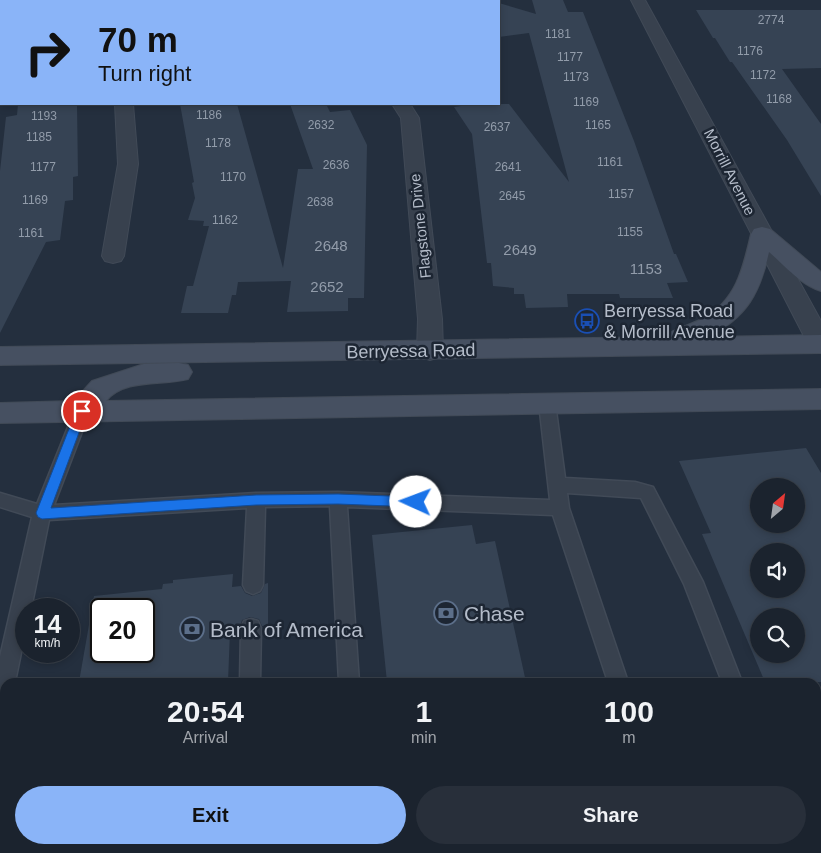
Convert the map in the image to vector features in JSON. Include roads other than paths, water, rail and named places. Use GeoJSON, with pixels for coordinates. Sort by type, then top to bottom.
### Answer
{"type":"FeatureCollection","features":[{"type":"Feature","properties":{"kind":"main road"},"geometry":{"type":"LineString","coordinates":[[660,348],[721,320],[734,309],[744,297],[753,275],[762,234],[806,273],[821,283]]}},
{"type":"Feature","properties":{"kind":"main road","name":"Berryessa Road"},"geometry":{"type":"LineString","coordinates":[[0,356],[430,351],[594,346],[660,348],[821,344]]}},
{"type":"Feature","properties":{"kind":"main road"},"geometry":{"type":"LineString","coordinates":[[82,411],[101,388],[144,373],[262,369],[336,352]]}},
{"type":"Feature","properties":{"kind":"main road"},"geometry":{"type":"LineString","coordinates":[[0,412],[821,398]]}},
{"type":"Feature","properties":{"kind":"street","name":"Morrill Avenue"},"geometry":{"type":"LineString","coordinates":[[638,0],[709,129],[762,234],[821,344]]}},
{"type":"Feature","properties":{"kind":"street"},"geometry":{"type":"LineString","coordinates":[[113,256],[128,164],[124,105]]}},
{"type":"Feature","properties":{"kind":"street","name":"Flagstone Drive"},"geometry":{"type":"LineString","coordinates":[[402,105],[410,118],[430,319],[430,351]]}},
{"type":"Feature","properties":{"kind":"lane"},"geometry":{"type":"LineString","coordinates":[[547,403],[560,508],[617,678]]}},
{"type":"Feature","properties":{"kind":"lane"},"geometry":{"type":"LineString","coordinates":[[6,678],[42,513],[82,411]]}},
{"type":"Feature","properties":{"kind":"lane"},"geometry":{"type":"LineString","coordinates":[[558,485],[635,489],[647,492],[693,582],[730,678]]}},
{"type":"Feature","properties":{"kind":"lane"},"geometry":{"type":"LineString","coordinates":[[0,500],[42,513],[256,500],[338,499],[560,508]]}},
{"type":"Feature","properties":{"kind":"lane"},"geometry":{"type":"LineString","coordinates":[[338,499],[349,678]]}},
{"type":"Feature","properties":{"kind":"lane"},"geometry":{"type":"LineString","coordinates":[[253,585],[256,500]]}},
{"type":"Feature","properties":{"kind":"lane"},"geometry":{"type":"LineString","coordinates":[[250,678],[251,628]]}},
{"type":"Feature","properties":{"kind":"place","name":"Berryessa Road & Morrill Avenue"},"geometry":{"type":"Point","coordinates":[587,321]}},
{"type":"Feature","properties":{"kind":"place","name":"Chase"},"geometry":{"type":"Point","coordinates":[446,613]}},
{"type":"Feature","properties":{"kind":"place","name":"Bank of America"},"geometry":{"type":"Point","coordinates":[192,629]}}]}
